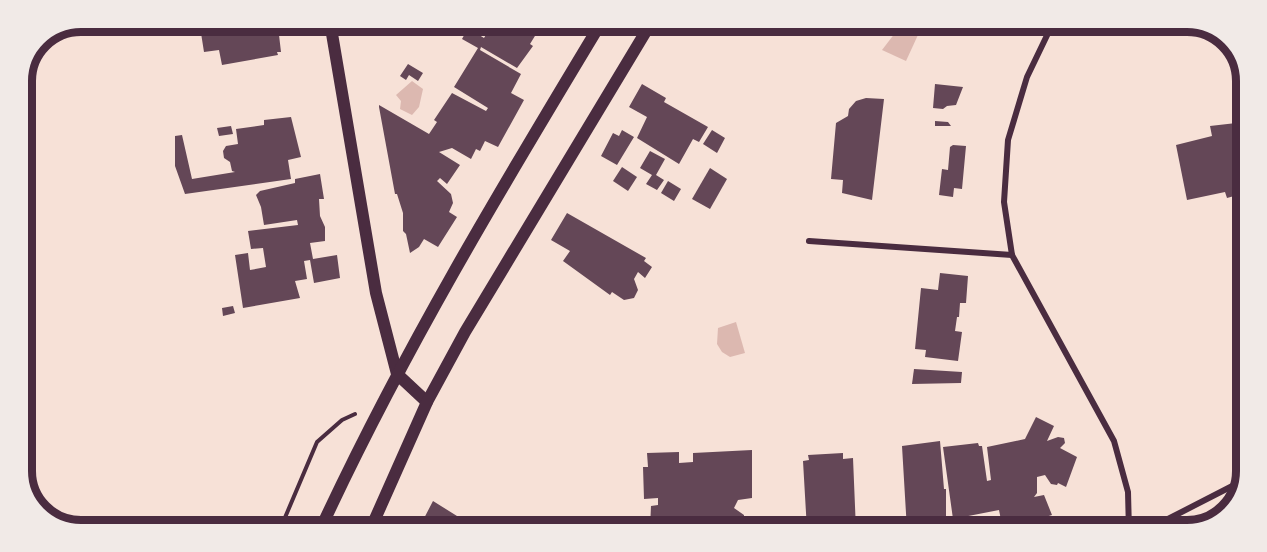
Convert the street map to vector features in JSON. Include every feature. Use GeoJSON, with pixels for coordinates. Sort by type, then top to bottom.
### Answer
{"type":"FeatureCollection","features":[{"type":"Feature","properties":{"kind":"main road"},"geometry":{"type":"LineString","coordinates":[[332,32],[376,293],[398,374],[427,402]]}},
{"type":"Feature","properties":{"kind":"main road"},"geometry":{"type":"LineString","coordinates":[[325,520],[398,374],[501,189],[597,32]]}},
{"type":"Feature","properties":{"kind":"main road"},"geometry":{"type":"LineString","coordinates":[[375,520],[427,402],[465,332],[646,32]]}},
{"type":"Feature","properties":{"kind":"street"},"geometry":{"type":"LineString","coordinates":[[1049,32],[1027,77],[1008,140],[1004,202],[1012,255],[1114,441],[1128,492],[1129,520]]}},
{"type":"Feature","properties":{"kind":"street"},"geometry":{"type":"LineString","coordinates":[[809,241],[1012,255]]}},
{"type":"Feature","properties":{"kind":"street"},"geometry":{"type":"LineString","coordinates":[[1166,520],[1234,485]]}},
{"type":"Feature","properties":{"kind":"path"},"geometry":{"type":"LineString","coordinates":[[283,520],[317,442],[342,420],[383,402]]}},
{"type":"Feature","properties":{"kind":"shaded area"},"geometry":{"type":"Polygon","coordinates":[[[896,32],[919,32],[906,61],[882,50],[896,32]]]}},
{"type":"Feature","properties":{"kind":"shaded area"},"geometry":{"type":"Polygon","coordinates":[[[412,81],[423,89],[419,107],[412,115],[400,109],[401,101],[396,95],[412,81]]]}},
{"type":"Feature","properties":{"kind":"shaded area"},"geometry":{"type":"Polygon","coordinates":[[[736,322],[745,353],[730,357],[722,352],[717,344],[718,328],[736,322]]]}},
{"type":"Feature","properties":{"kind":"building"},"geometry":{"type":"Polygon","coordinates":[[[284,32],[284,34],[279,35],[281,52],[277,52],[278,55],[222,65],[219,50],[204,52],[201,33],[284,32]]]}},
{"type":"Feature","properties":{"kind":"building"},"geometry":{"type":"Polygon","coordinates":[[[466,32],[474,32],[484,38],[488,32],[537,32],[530,44],[533,46],[517,68],[481,47],[480,50],[521,74],[511,93],[524,100],[498,147],[485,141],[480,151],[476,149],[471,159],[452,148],[439,152],[460,165],[447,184],[440,178],[437,181],[451,194],[453,203],[449,212],[457,217],[438,247],[424,239],[419,247],[410,253],[406,234],[403,231],[403,213],[397,194],[395,194],[379,105],[429,134],[437,122],[434,120],[452,93],[486,111],[488,108],[454,87],[478,48],[462,39],[466,32]]]}},
{"type":"Feature","properties":{"kind":"building"},"geometry":{"type":"Polygon","coordinates":[[[408,64],[423,73],[418,81],[409,75],[406,80],[400,76],[408,64]]]}},
{"type":"Feature","properties":{"kind":"building"},"geometry":{"type":"Polygon","coordinates":[[[642,84],[666,98],[664,102],[708,127],[699,142],[693,139],[679,164],[637,138],[647,117],[629,107],[642,84]]]}},
{"type":"Feature","properties":{"kind":"building"},"geometry":{"type":"Polygon","coordinates":[[[935,84],[963,87],[956,105],[943,109],[933,108],[935,84]]]}},
{"type":"Feature","properties":{"kind":"building"},"geometry":{"type":"Polygon","coordinates":[[[866,98],[884,99],[872,200],[842,193],[843,180],[831,179],[836,123],[848,116],[849,109],[856,101],[866,98]]]}},
{"type":"Feature","properties":{"kind":"building"},"geometry":{"type":"Polygon","coordinates":[[[291,117],[301,157],[288,160],[291,179],[185,194],[175,166],[175,136],[182,135],[192,179],[235,172],[232,171],[230,162],[224,158],[223,151],[226,146],[238,144],[236,129],[264,125],[264,120],[291,117]]]}},
{"type":"Feature","properties":{"kind":"building"},"geometry":{"type":"Polygon","coordinates":[[[935,121],[948,122],[951,126],[935,126],[935,121]]]}},
{"type":"Feature","properties":{"kind":"building"},"geometry":{"type":"Polygon","coordinates":[[[1235,123],[1235,196],[1227,198],[1225,192],[1187,200],[1176,145],[1212,136],[1210,126],[1235,123]]]}},
{"type":"Feature","properties":{"kind":"building"},"geometry":{"type":"Polygon","coordinates":[[[231,126],[233,134],[219,136],[217,128],[231,126]]]}},
{"type":"Feature","properties":{"kind":"building"},"geometry":{"type":"Polygon","coordinates":[[[622,130],[634,137],[617,165],[601,156],[613,133],[619,136],[622,130]]]}},
{"type":"Feature","properties":{"kind":"building"},"geometry":{"type":"Polygon","coordinates":[[[712,130],[725,138],[717,153],[703,144],[712,130]]]}},
{"type":"Feature","properties":{"kind":"building"},"geometry":{"type":"Polygon","coordinates":[[[953,145],[966,146],[962,189],[954,188],[953,197],[939,195],[942,169],[948,170],[950,147],[953,145]]]}},
{"type":"Feature","properties":{"kind":"building"},"geometry":{"type":"Polygon","coordinates":[[[650,151],[665,159],[656,175],[664,180],[657,190],[646,184],[652,175],[640,168],[650,151]]]}},
{"type":"Feature","properties":{"kind":"building"},"geometry":{"type":"Polygon","coordinates":[[[622,167],[637,177],[628,191],[613,181],[622,167]]]}},
{"type":"Feature","properties":{"kind":"building"},"geometry":{"type":"Polygon","coordinates":[[[710,168],[727,179],[710,209],[692,199],[710,168]]]}},
{"type":"Feature","properties":{"kind":"building"},"geometry":{"type":"Polygon","coordinates":[[[320,174],[324,199],[319,199],[320,216],[325,227],[325,241],[310,243],[313,259],[337,255],[340,278],[314,283],[310,260],[304,261],[307,279],[295,281],[300,298],[243,308],[235,255],[248,253],[250,270],[266,267],[263,248],[251,249],[248,231],[298,225],[297,220],[264,225],[256,195],[260,191],[295,183],[295,179],[320,174]]]}},
{"type":"Feature","properties":{"kind":"building"},"geometry":{"type":"Polygon","coordinates":[[[668,181],[681,189],[674,201],[661,193],[668,181]]]}},
{"type":"Feature","properties":{"kind":"building"},"geometry":{"type":"Polygon","coordinates":[[[567,213],[646,258],[644,261],[652,267],[645,278],[638,272],[634,279],[638,290],[634,298],[624,300],[612,292],[610,295],[563,261],[570,251],[551,240],[567,213]]]}},
{"type":"Feature","properties":{"kind":"building"},"geometry":{"type":"Polygon","coordinates":[[[940,273],[968,276],[966,303],[960,303],[955,331],[962,332],[958,361],[925,357],[926,350],[915,349],[921,288],[938,290],[940,273]]]}},
{"type":"Feature","properties":{"kind":"building"},"geometry":{"type":"Polygon","coordinates":[[[233,306],[235,313],[223,316],[222,308],[233,306]]]}},
{"type":"Feature","properties":{"kind":"building"},"geometry":{"type":"Polygon","coordinates":[[[914,369],[962,372],[961,383],[912,384],[914,369]]]}},
{"type":"Feature","properties":{"kind":"building"},"geometry":{"type":"Polygon","coordinates":[[[1036,417],[1054,426],[1047,441],[1058,437],[1064,438],[1065,443],[1060,448],[1077,457],[1066,487],[1058,483],[1057,485],[1051,484],[1045,475],[1037,477],[1037,493],[1034,497],[1044,495],[1052,515],[1035,520],[1001,520],[999,510],[953,519],[943,447],[978,443],[982,446],[987,481],[991,480],[987,447],[1025,439],[1036,417]]]}},
{"type":"Feature","properties":{"kind":"building"},"geometry":{"type":"Polygon","coordinates":[[[940,441],[944,489],[946,489],[946,519],[906,520],[902,446],[940,441]]]}},
{"type":"Feature","properties":{"kind":"building"},"geometry":{"type":"Polygon","coordinates":[[[752,450],[752,498],[738,500],[734,508],[744,515],[744,520],[650,520],[651,506],[658,505],[658,498],[644,499],[643,467],[648,467],[647,453],[679,452],[679,463],[693,462],[693,453],[752,450]]]}},
{"type":"Feature","properties":{"kind":"building"},"geometry":{"type":"Polygon","coordinates":[[[843,453],[843,459],[853,458],[856,520],[806,520],[803,461],[809,460],[808,455],[843,453]]]}},
{"type":"Feature","properties":{"kind":"building"},"geometry":{"type":"Polygon","coordinates":[[[433,501],[463,520],[423,520],[433,501]]]}}]}
